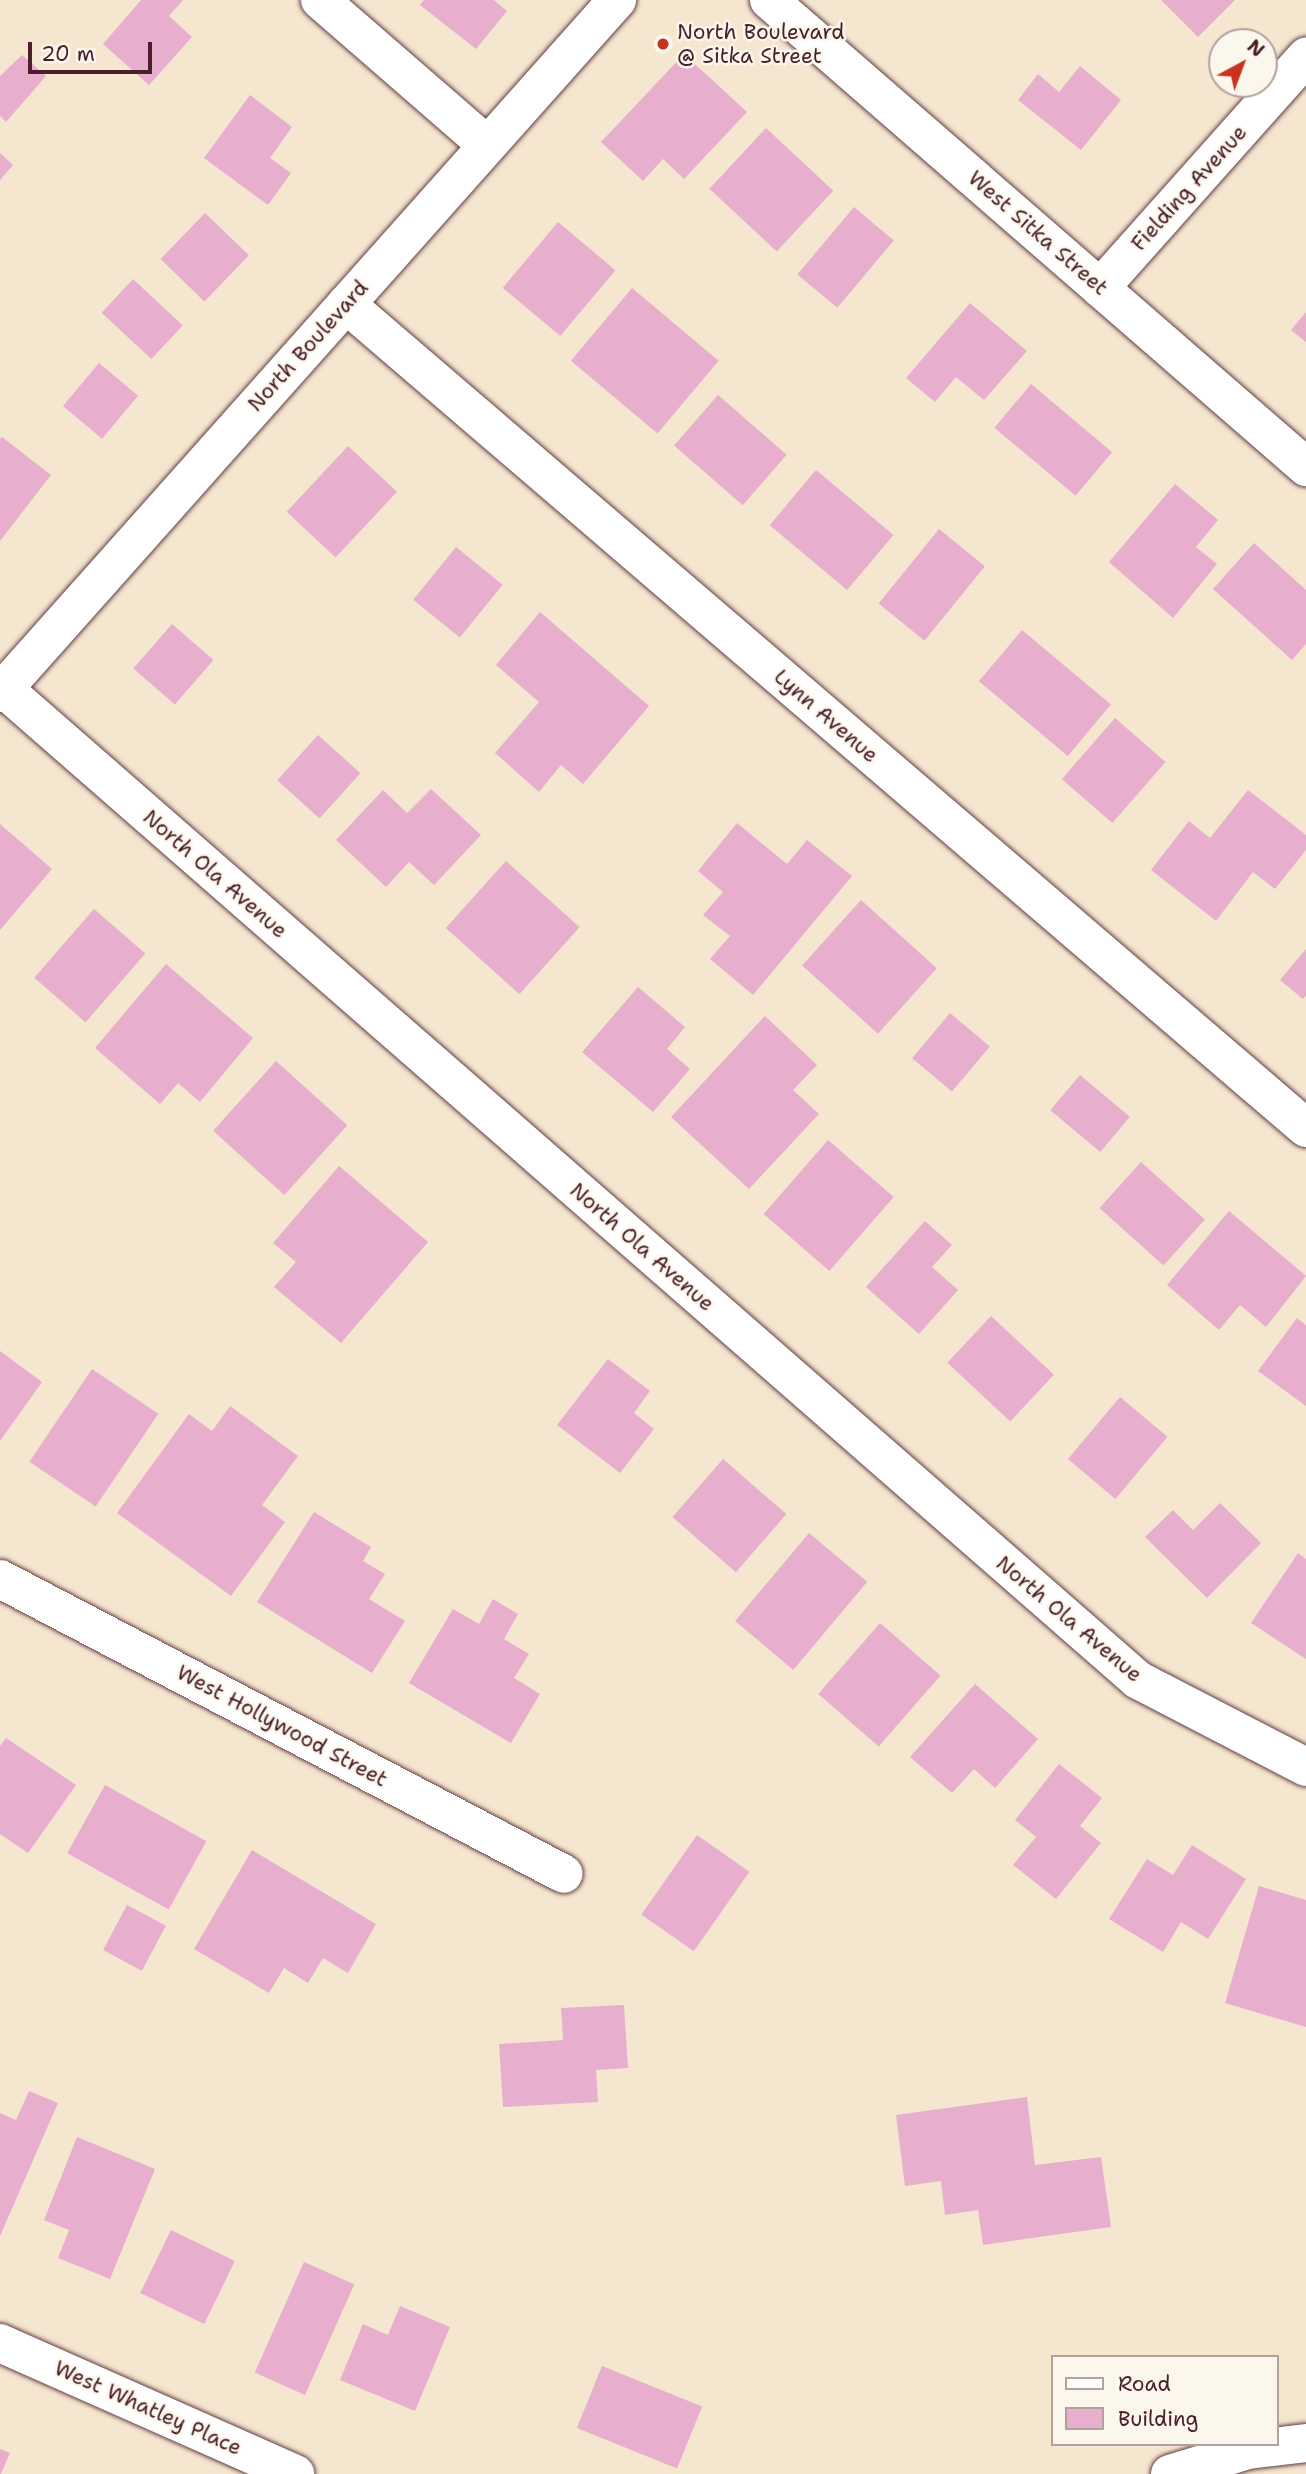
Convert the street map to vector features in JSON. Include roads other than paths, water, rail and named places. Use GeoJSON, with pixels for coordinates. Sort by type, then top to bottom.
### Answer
{"type":"FeatureCollection","features":[{"type":"Feature","properties":{"kind":"street"},"geometry":{"type":"LineString","coordinates":[[320,0],[487,145]]}},
{"type":"Feature","properties":{"kind":"street","name":"North Boulevard"},"geometry":{"type":"LineString","coordinates":[[2,691],[617,0]]}},
{"type":"Feature","properties":{"kind":"street","name":"West Sitka Street"},"geometry":{"type":"LineString","coordinates":[[769,0],[1306,467]]}},
{"type":"Feature","properties":{"kind":"street","name":"Fielding Avenue"},"geometry":{"type":"LineString","coordinates":[[1100,288],[1306,57]]}},
{"type":"Feature","properties":{"kind":"street","name":"Lynn Avenue"},"geometry":{"type":"LineString","coordinates":[[346,304],[1306,1128]]}},
{"type":"Feature","properties":{"kind":"street","name":"North Ola Avenue"},"geometry":{"type":"LineString","coordinates":[[2,691],[1138,1680],[1306,1766]]}},
{"type":"Feature","properties":{"kind":"street","name":"West Hollywood Street"},"geometry":{"type":"LineString","coordinates":[[0,1578],[564,1874]]}},
{"type":"Feature","properties":{"kind":"street","name":"West Whatley Place"},"geometry":{"type":"LineString","coordinates":[[0,2343],[295,2474]]}},
{"type":"Feature","properties":{"kind":"street"},"geometry":{"type":"LineString","coordinates":[[1170,2474],[1248,2450],[1306,2443]]}},
{"type":"Feature","properties":{"kind":"place","name":"North Boulevard @ Sitka Street"},"geometry":{"type":"Point","coordinates":[663,44]}}]}
